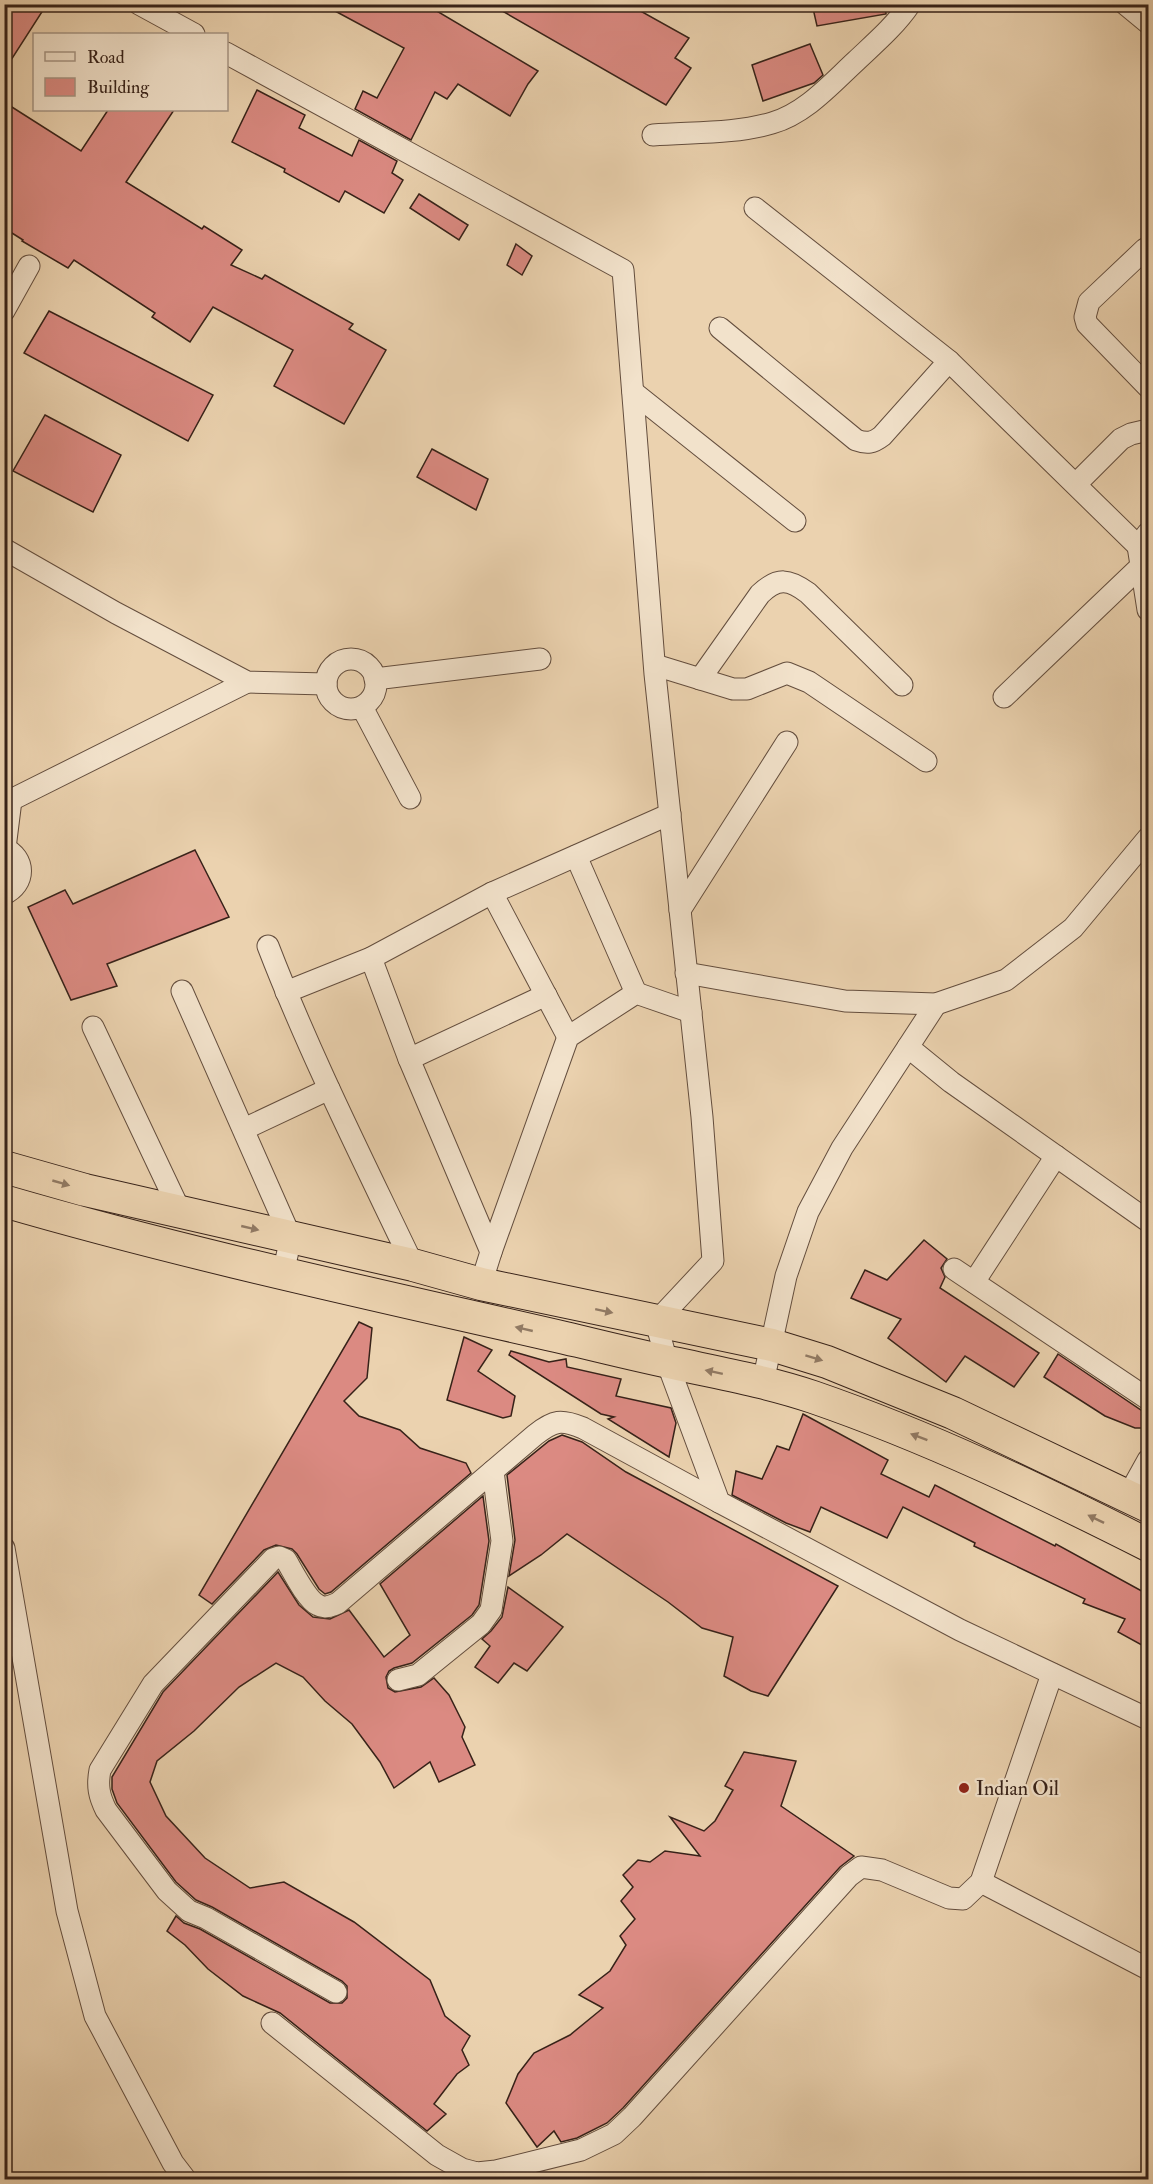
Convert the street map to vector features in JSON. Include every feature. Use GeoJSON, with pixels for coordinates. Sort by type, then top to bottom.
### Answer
{"type":"FeatureCollection","features":[{"type":"Feature","properties":{"kind":"highway"},"geometry":{"type":"LineString","coordinates":[[4,1167],[85,1190],[413,1265],[481,1284],[772,1345],[827,1362],[953,1413],[1138,1501]]}},
{"type":"Feature","properties":{"kind":"highway"},"geometry":{"type":"LineString","coordinates":[[4,1201],[84,1224],[283,1273],[763,1382],[812,1396],[936,1444],[1036,1489],[1149,1545]]}},
{"type":"Feature","properties":{"kind":"street"},"geometry":{"type":"LineString","coordinates":[[139,4],[192,33]]}},
{"type":"Feature","properties":{"kind":"street"},"geometry":{"type":"LineString","coordinates":[[654,135],[751,128],[775,122],[801,110],[898,22],[910,4]]}},
{"type":"Feature","properties":{"kind":"street"},"geometry":{"type":"LineString","coordinates":[[1125,4],[1149,23]]}},
{"type":"Feature","properties":{"kind":"street"},"geometry":{"type":"LineString","coordinates":[[228,53],[623,270],[655,666],[713,1261],[656,1322],[667,1362],[719,1502]]}},
{"type":"Feature","properties":{"kind":"street"},"geometry":{"type":"LineString","coordinates":[[754,208],[949,361],[1143,548],[1149,610]]}},
{"type":"Feature","properties":{"kind":"street"},"geometry":{"type":"LineString","coordinates":[[1149,249],[1145,249],[1089,302],[1085,317],[1087,324],[1149,387]]}},
{"type":"Feature","properties":{"kind":"street"},"geometry":{"type":"LineString","coordinates":[[4,311],[29,266]]}},
{"type":"Feature","properties":{"kind":"street"},"geometry":{"type":"LineString","coordinates":[[720,328],[856,440],[864,442],[874,442],[882,436],[949,361]]}},
{"type":"Feature","properties":{"kind":"street"},"geometry":{"type":"LineString","coordinates":[[633,393],[795,521]]}},
{"type":"Feature","properties":{"kind":"street"},"geometry":{"type":"LineString","coordinates":[[1076,484],[1121,439],[1149,430]]}},
{"type":"Feature","properties":{"kind":"street"},"geometry":{"type":"LineString","coordinates":[[1004,698],[1143,548]]}},
{"type":"Feature","properties":{"kind":"street"},"geometry":{"type":"LineString","coordinates":[[4,549],[116,614],[247,682],[326,684]]}},
{"type":"Feature","properties":{"kind":"street"},"geometry":{"type":"LineString","coordinates":[[700,679],[760,594],[770,585],[783,580],[796,584],[808,593],[902,685]]}},
{"type":"Feature","properties":{"kind":"street"},"geometry":{"type":"LineString","coordinates":[[354,659],[368,666],[375,679],[373,695],[362,707],[345,709],[331,699],[326,684],[332,668],[346,660],[354,659]]}},
{"type":"Feature","properties":{"kind":"street"},"geometry":{"type":"LineString","coordinates":[[375,679],[540,659]]}},
{"type":"Feature","properties":{"kind":"street"},"geometry":{"type":"LineString","coordinates":[[655,666],[733,689],[747,689],[787,673],[795,675],[926,760]]}},
{"type":"Feature","properties":{"kind":"street"},"geometry":{"type":"LineString","coordinates":[[4,894],[16,886],[22,872],[18,858],[5,848],[8,798],[247,682]]}},
{"type":"Feature","properties":{"kind":"street"},"geometry":{"type":"LineString","coordinates":[[362,707],[410,798]]}},
{"type":"Feature","properties":{"kind":"street"},"geometry":{"type":"LineString","coordinates":[[680,910],[787,742]]}},
{"type":"Feature","properties":{"kind":"street"},"geometry":{"type":"LineString","coordinates":[[286,992],[371,958],[492,893],[670,814]]}},
{"type":"Feature","properties":{"kind":"street"},"geometry":{"type":"LineString","coordinates":[[686,973],[845,1001],[936,1004],[1006,980],[1015,974],[1073,928],[1149,838]]}},
{"type":"Feature","properties":{"kind":"street"},"geometry":{"type":"LineString","coordinates":[[576,856],[636,993],[690,1012]]}},
{"type":"Feature","properties":{"kind":"street"},"geometry":{"type":"LineString","coordinates":[[492,893],[568,1037]]}},
{"type":"Feature","properties":{"kind":"street"},"geometry":{"type":"LineString","coordinates":[[268,946],[329,1089],[413,1265]]}},
{"type":"Feature","properties":{"kind":"street"},"geometry":{"type":"LineString","coordinates":[[371,958],[409,1059],[491,1252]]}},
{"type":"Feature","properties":{"kind":"street"},"geometry":{"type":"LineString","coordinates":[[182,991],[291,1238],[283,1273]]}},
{"type":"Feature","properties":{"kind":"street"},"geometry":{"type":"LineString","coordinates":[[481,1284],[568,1037],[636,993]]}},
{"type":"Feature","properties":{"kind":"street"},"geometry":{"type":"LineString","coordinates":[[409,1059],[546,995]]}},
{"type":"Feature","properties":{"kind":"street"},"geometry":{"type":"LineString","coordinates":[[763,1382],[786,1276],[808,1212],[842,1148],[936,1004]]}},
{"type":"Feature","properties":{"kind":"street"},"geometry":{"type":"LineString","coordinates":[[93,1027],[180,1211]]}},
{"type":"Feature","properties":{"kind":"street"},"geometry":{"type":"LineString","coordinates":[[908,1047],[951,1082],[1149,1221]]}},
{"type":"Feature","properties":{"kind":"street"},"geometry":{"type":"LineString","coordinates":[[244,1129],[329,1089]]}},
{"type":"Feature","properties":{"kind":"street"},"geometry":{"type":"LineString","coordinates":[[974,1282],[1056,1156]]}},
{"type":"Feature","properties":{"kind":"street"},"geometry":{"type":"LineString","coordinates":[[954,1269],[1149,1399]]}},
{"type":"Feature","properties":{"kind":"street"},"geometry":{"type":"LineString","coordinates":[[336,1992],[206,1918],[189,1911],[179,1903],[167,1891],[106,1810],[97,1784],[99,1770],[153,1684],[273,1559],[279,1557],[286,1560],[312,1600],[319,1606],[327,1607],[338,1603],[544,1428],[555,1422],[568,1422],[583,1428],[960,1630],[1149,1719]]}},
{"type":"Feature","properties":{"kind":"street"},"geometry":{"type":"LineString","coordinates":[[1138,1501],[1149,1460]]}},
{"type":"Feature","properties":{"kind":"street"},"geometry":{"type":"LineString","coordinates":[[398,1680],[418,1675],[482,1623],[490,1610],[502,1541],[493,1472]]}},
{"type":"Feature","properties":{"kind":"street"},"geometry":{"type":"LineString","coordinates":[[4,1548],[11,1628],[67,1911],[95,2016],[173,2163],[186,2180]]}},
{"type":"Feature","properties":{"kind":"street"},"geometry":{"type":"LineString","coordinates":[[272,2023],[437,2155],[462,2169],[477,2173],[496,2171],[581,2150],[614,2134],[632,2117],[849,1876],[861,1867],[882,1870],[949,1898],[963,1899],[981,1882],[1052,1674]]}},
{"type":"Feature","properties":{"kind":"street"},"geometry":{"type":"LineString","coordinates":[[981,1882],[1149,1969]]}},
{"type":"Feature","properties":{"kind":"building"},"geometry":{"type":"Polygon","coordinates":[[[4,4],[47,4],[4,71],[4,4]]]}},
{"type":"Feature","properties":{"kind":"building"},"geometry":{"type":"Polygon","coordinates":[[[322,4],[425,4],[538,71],[510,116],[458,84],[447,99],[435,92],[411,140],[355,109],[363,91],[377,98],[404,48],[322,4]]]}},
{"type":"Feature","properties":{"kind":"building"},"geometry":{"type":"Polygon","coordinates":[[[490,4],[628,4],[689,38],[675,58],[691,68],[666,105],[490,4]]]}},
{"type":"Feature","properties":{"kind":"building"},"geometry":{"type":"Polygon","coordinates":[[[812,4],[885,4],[886,14],[817,26],[812,4]]]}},
{"type":"Feature","properties":{"kind":"building"},"geometry":{"type":"Polygon","coordinates":[[[810,44],[823,75],[814,83],[763,101],[752,65],[810,44]]]}},
{"type":"Feature","properties":{"kind":"building"},"geometry":{"type":"Polygon","coordinates":[[[257,90],[305,115],[299,128],[352,156],[359,140],[397,161],[392,173],[403,180],[384,213],[345,191],[339,202],[284,172],[285,169],[232,142],[257,90]]]}},
{"type":"Feature","properties":{"kind":"building"},"geometry":{"type":"Polygon","coordinates":[[[4,102],[81,151],[107,111],[173,111],[126,182],[202,229],[204,226],[242,250],[231,265],[262,279],[265,275],[353,324],[349,329],[386,350],[344,424],[274,386],[293,350],[213,307],[190,342],[152,317],[155,313],[74,260],[68,268],[4,228],[4,102]]]}},
{"type":"Feature","properties":{"kind":"building"},"geometry":{"type":"Polygon","coordinates":[[[419,194],[468,225],[459,240],[410,208],[419,194]]]}},
{"type":"Feature","properties":{"kind":"building"},"geometry":{"type":"Polygon","coordinates":[[[516,244],[532,256],[522,275],[507,265],[516,244]]]}},
{"type":"Feature","properties":{"kind":"building"},"geometry":{"type":"Polygon","coordinates":[[[49,311],[213,395],[188,441],[24,353],[49,311]]]}},
{"type":"Feature","properties":{"kind":"building"},"geometry":{"type":"Polygon","coordinates":[[[45,415],[121,455],[93,512],[13,471],[45,415]]]}},
{"type":"Feature","properties":{"kind":"building"},"geometry":{"type":"Polygon","coordinates":[[[432,449],[488,479],[476,510],[417,477],[432,449]]]}},
{"type":"Feature","properties":{"kind":"building"},"geometry":{"type":"Polygon","coordinates":[[[195,850],[229,917],[107,964],[117,986],[71,1000],[28,907],[65,890],[73,904],[195,850]]]}},
{"type":"Feature","properties":{"kind":"building"},"geometry":{"type":"Polygon","coordinates":[[[924,1240],[947,1259],[941,1268],[945,1277],[940,1288],[1039,1353],[1014,1387],[965,1356],[946,1382],[888,1338],[901,1319],[851,1298],[865,1270],[887,1280],[924,1240]]]}},
{"type":"Feature","properties":{"kind":"building"},"geometry":{"type":"Polygon","coordinates":[[[359,1322],[372,1328],[367,1378],[344,1401],[359,1416],[400,1430],[420,1448],[466,1463],[471,1473],[331,1592],[325,1594],[319,1589],[292,1549],[276,1545],[264,1550],[212,1604],[199,1595],[359,1322]]]}},
{"type":"Feature","properties":{"kind":"building"},"geometry":{"type":"Polygon","coordinates":[[[464,1337],[492,1350],[478,1371],[515,1396],[511,1416],[503,1418],[447,1400],[464,1337]]]}},
{"type":"Feature","properties":{"kind":"building"},"geometry":{"type":"Polygon","coordinates":[[[511,1351],[549,1362],[566,1359],[567,1367],[621,1379],[616,1396],[671,1408],[676,1423],[669,1457],[608,1419],[614,1417],[601,1414],[509,1355],[511,1351]]]}},
{"type":"Feature","properties":{"kind":"building"},"geometry":{"type":"Polygon","coordinates":[[[1058,1354],[1141,1410],[1149,1412],[1149,1419],[1143,1428],[1135,1428],[1105,1416],[1044,1377],[1058,1354]]]}},
{"type":"Feature","properties":{"kind":"building"},"geometry":{"type":"Polygon","coordinates":[[[803,1414],[888,1460],[881,1474],[929,1497],[935,1485],[1055,1546],[1056,1544],[1149,1595],[1149,1649],[1118,1632],[1125,1619],[1083,1603],[1085,1599],[974,1546],[975,1543],[903,1507],[887,1538],[821,1507],[810,1532],[786,1523],[732,1495],[736,1471],[762,1479],[777,1446],[789,1450],[803,1414]]]}},
{"type":"Feature","properties":{"kind":"building"},"geometry":{"type":"Polygon","coordinates":[[[562,1435],[582,1442],[626,1472],[838,1586],[768,1696],[751,1691],[724,1676],[733,1637],[702,1628],[668,1602],[567,1534],[509,1576],[515,1540],[507,1475],[549,1441],[562,1435]]]}},
{"type":"Feature","properties":{"kind":"building"},"geometry":{"type":"Polygon","coordinates":[[[483,1496],[489,1541],[479,1605],[472,1615],[412,1663],[394,1668],[386,1677],[388,1688],[395,1692],[421,1687],[434,1678],[449,1695],[465,1727],[462,1737],[475,1765],[439,1782],[430,1762],[394,1788],[380,1762],[352,1724],[325,1701],[303,1677],[276,1663],[239,1687],[194,1731],[157,1761],[150,1782],[166,1816],[205,1858],[250,1888],[284,1882],[354,1922],[430,1980],[445,2016],[470,2036],[462,2050],[469,2065],[457,2074],[434,2104],[446,2114],[427,2131],[280,2013],[243,1996],[208,1969],[185,1945],[167,1931],[176,1916],[184,1923],[200,1929],[330,2003],[342,2003],[347,1998],[347,1986],[342,1981],[196,1900],[176,1882],[117,1803],[112,1789],[112,1777],[163,1692],[278,1572],[299,1605],[313,1617],[330,1619],[349,1610],[384,1657],[410,1635],[380,1584],[483,1496]]]}},
{"type":"Feature","properties":{"kind":"building"},"geometry":{"type":"Polygon","coordinates":[[[508,1587],[563,1627],[527,1671],[514,1663],[498,1683],[475,1667],[490,1646],[482,1639],[502,1617],[508,1587]]]}},
{"type":"Feature","properties":{"kind":"building"},"geometry":{"type":"Polygon","coordinates":[[[744,1752],[796,1761],[781,1806],[854,1856],[840,1867],[607,2123],[577,2138],[561,2142],[554,2131],[537,2147],[506,2103],[518,2074],[534,2053],[570,2035],[603,2008],[579,1995],[610,1971],[626,1945],[620,1936],[635,1919],[621,1901],[633,1887],[623,1875],[638,1860],[650,1862],[665,1851],[700,1856],[670,1817],[704,1831],[715,1821],[733,1790],[725,1786],[744,1752]]]}},
{"type":"Feature","properties":{"kind":"place","name":"Indian Oil"},"geometry":{"type":"Point","coordinates":[964,1788]}}]}
